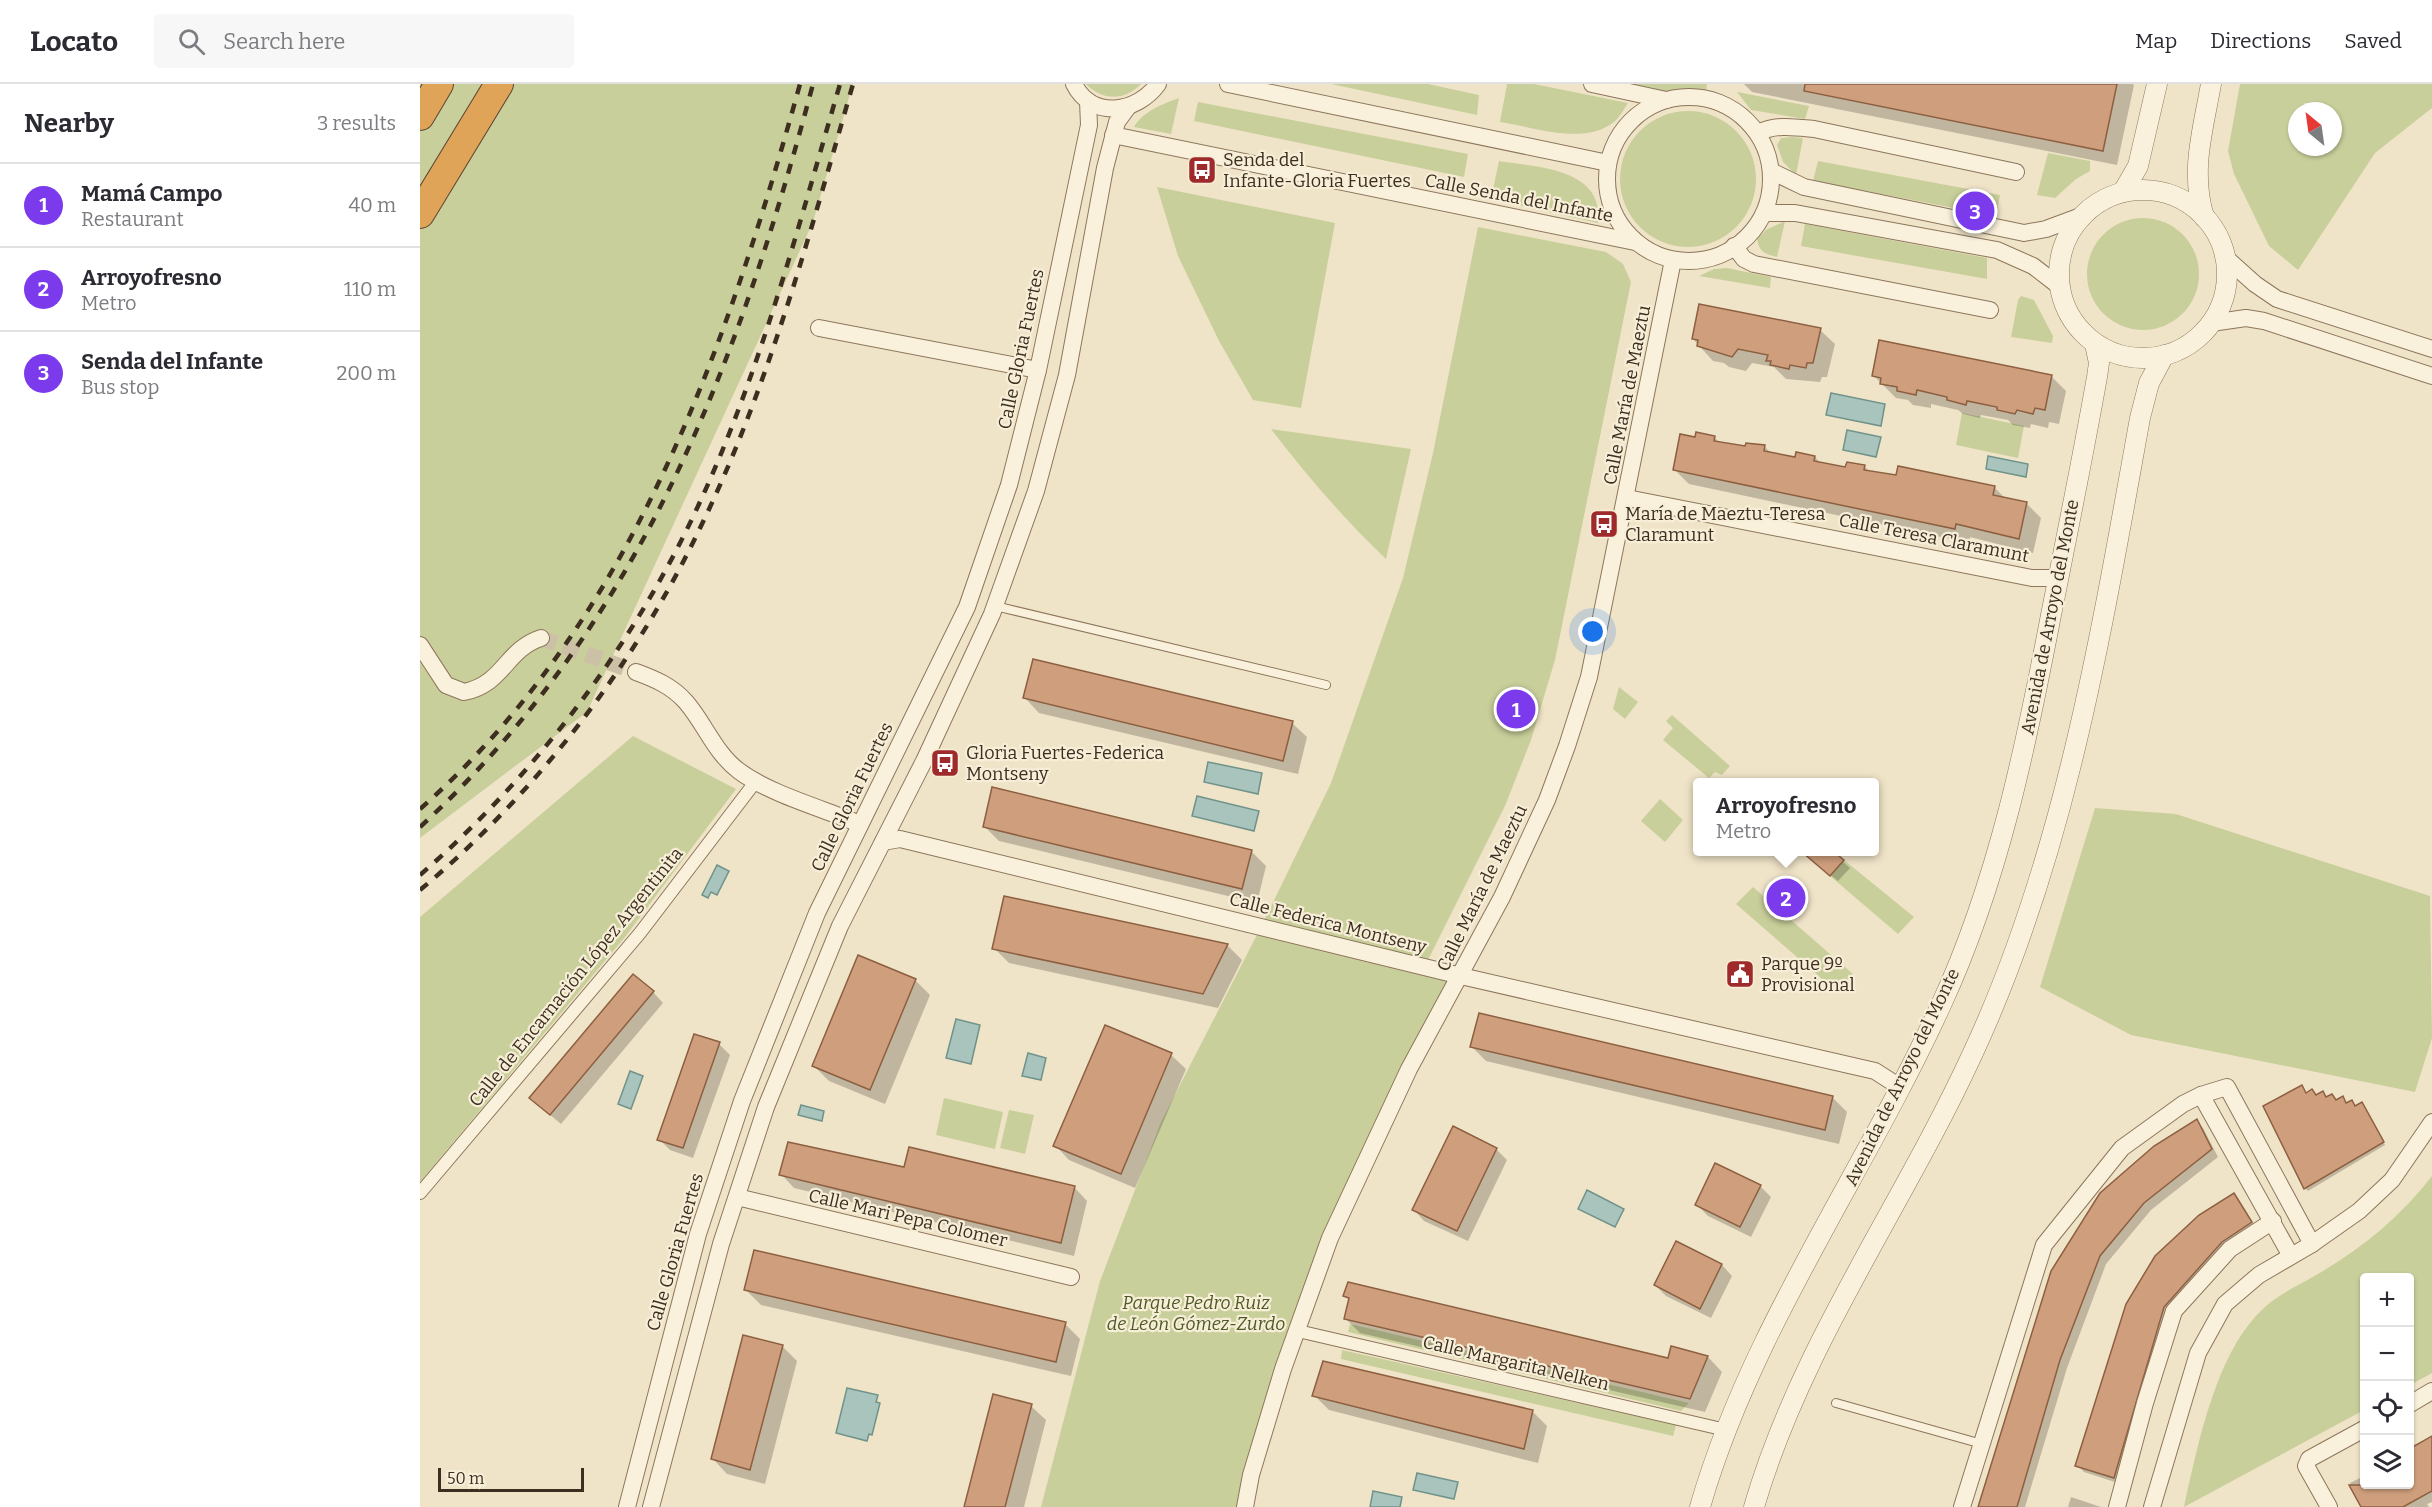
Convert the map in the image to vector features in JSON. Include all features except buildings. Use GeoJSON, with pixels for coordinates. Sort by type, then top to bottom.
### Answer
{"type":"FeatureCollection","features":[{"type":"Feature","properties":{"kind":"highway"},"geometry":{"type":"LineString","coordinates":[[420,116],[439,84]]}},
{"type":"Feature","properties":{"kind":"highway"},"geometry":{"type":"LineString","coordinates":[[420,214],[499,84]]}},
{"type":"Feature","properties":{"kind":"street"},"geometry":{"type":"LineString","coordinates":[[1074,84],[1088,101],[1101,108],[1128,107]]}},
{"type":"Feature","properties":{"kind":"street"},"geometry":{"type":"LineString","coordinates":[[651,1507],[718,1256],[766,1107],[832,946],[924,762],[995,606],[1036,491],[1067,375],[1117,122],[1128,107],[1152,92],[1158,84]]}},
{"type":"Feature","properties":{"kind":"street"},"geometry":{"type":"LineString","coordinates":[[1228,84],[1608,164]]}},
{"type":"Feature","properties":{"kind":"street"},"geometry":{"type":"LineString","coordinates":[[1592,84],[1666,100]]}},
{"type":"Feature","properties":{"kind":"street"},"geometry":{"type":"LineString","coordinates":[[2124,192],[2138,166],[2157,84]]}},
{"type":"Feature","properties":{"kind":"street"},"geometry":{"type":"LineString","coordinates":[[2081,216],[2071,230],[2060,257],[2059,286],[2080,330],[2095,344],[2117,354],[2133,357],[2164,355],[2190,343],[2211,323],[2222,302],[2227,280],[2225,257],[2217,235],[2204,216],[2196,192],[2196,172],[2211,84]]}},
{"type":"Feature","properties":{"kind":"street"},"geometry":{"type":"LineString","coordinates":[[1706,91],[1734,111],[1758,133],[1767,151],[1772,171],[1771,192],[1764,213],[1752,232],[1716,257],[1695,261],[1673,260],[1653,253],[1635,242],[1621,225],[1611,206],[1607,185],[1608,164],[1616,142],[1628,124],[1646,109],[1666,100],[1706,91]]}},
{"type":"Feature","properties":{"kind":"street","name":"Calle Gloria Fuertes"},"geometry":{"type":"LineString","coordinates":[[627,1507],[698,1234],[742,1101],[817,913],[967,607],[1009,486],[1038,370],[1089,125],[1088,101]]}},
{"type":"Feature","properties":{"kind":"street"},"geometry":{"type":"LineString","coordinates":[[1758,133],[1767,128],[1814,129],[2016,172]]}},
{"type":"Feature","properties":{"kind":"street","name":"Calle Senda del Infante"},"geometry":{"type":"LineString","coordinates":[[1113,135],[1635,242]]}},
{"type":"Feature","properties":{"kind":"street"},"geometry":{"type":"LineString","coordinates":[[1772,171],[1804,187],[2024,233],[2046,229],[2081,216],[2109,197],[2140,189],[2165,193],[2186,202],[2204,216]]}},
{"type":"Feature","properties":{"kind":"street"},"geometry":{"type":"LineString","coordinates":[[1764,213],[1795,213],[1997,250],[2033,266],[2059,286]]}},
{"type":"Feature","properties":{"kind":"street"},"geometry":{"type":"LineString","coordinates":[[1734,246],[1744,259],[1754,264],[1990,310]]}},
{"type":"Feature","properties":{"kind":"street"},"geometry":{"type":"LineString","coordinates":[[2225,257],[2247,278],[2277,299],[2432,349]]}},
{"type":"Feature","properties":{"kind":"street","name":"Calle María de Maeztu"},"geometry":{"type":"LineString","coordinates":[[1245,1507],[1251,1475],[1283,1369],[1330,1238],[1409,1069],[1461,976],[1529,841],[1567,746],[1589,677],[1627,498],[1673,260]]}},
{"type":"Feature","properties":{"kind":"street"},"geometry":{"type":"LineString","coordinates":[[2211,323],[2246,318],[2264,321],[2432,376]]}},
{"type":"Feature","properties":{"kind":"street"},"geometry":{"type":"LineString","coordinates":[[819,328],[1038,370]]}},
{"type":"Feature","properties":{"kind":"street","name":"Avenida de Arroyo del Monte"},"geometry":{"type":"LineString","coordinates":[[1700,1507],[1726,1430],[1757,1359],[1900,1088],[1946,994],[1974,920],[2008,813],[2035,698],[2098,370],[2095,344]]}},
{"type":"Feature","properties":{"kind":"street"},"geometry":{"type":"LineString","coordinates":[[1754,1507],[1802,1381],[1972,1057],[2014,956],[2054,835],[2089,683],[2140,418],[2149,383],[2164,355]]}},
{"type":"Feature","properties":{"kind":"street","name":"Calle Teresa Claramunt"},"geometry":{"type":"LineString","coordinates":[[1627,498],[2023,576],[2058,578]]}},
{"type":"Feature","properties":{"kind":"street"},"geometry":{"type":"LineString","coordinates":[[420,645],[446,685],[464,692],[488,684],[527,642],[541,638]]}},
{"type":"Feature","properties":{"kind":"street"},"geometry":{"type":"LineString","coordinates":[[636,672],[664,683],[686,702],[719,752],[738,770],[756,781],[860,824]]}},
{"type":"Feature","properties":{"kind":"street","name":"Calle de Encarnación López Argentinita"},"geometry":{"type":"LineString","coordinates":[[420,1193],[640,933],[756,781]]}},
{"type":"Feature","properties":{"kind":"street","name":"Calle Federica Montseny"},"geometry":{"type":"LineString","coordinates":[[883,842],[900,839],[1461,976],[1875,1071],[1900,1088]]}},
{"type":"Feature","properties":{"kind":"street"},"geometry":{"type":"LineString","coordinates":[[1962,1507],[2043,1245],[2122,1148],[2183,1104],[2201,1095],[2227,1087],[2312,1244]]}},
{"type":"Feature","properties":{"kind":"street"},"geometry":{"type":"LineString","coordinates":[[2201,1095],[2291,1256]]}},
{"type":"Feature","properties":{"kind":"street"},"geometry":{"type":"LineString","coordinates":[[2152,1507],[2198,1353],[2225,1304],[2259,1275],[2312,1244],[2359,1211],[2392,1180],[2432,1122]]}},
{"type":"Feature","properties":{"kind":"street","name":"Calle Mari Pepa Colomer"},"geometry":{"type":"LineString","coordinates":[[737,1197],[1071,1277]]}},
{"type":"Feature","properties":{"kind":"street"},"geometry":{"type":"LineString","coordinates":[[2117,1507],[2145,1403],[2174,1311],[2230,1249],[2273,1221]]}},
{"type":"Feature","properties":{"kind":"street","name":"Calle Margarita Nelken"},"geometry":{"type":"LineString","coordinates":[[1298,1331],[1726,1430]]}},
{"type":"Feature","properties":{"kind":"street"},"geometry":{"type":"LineString","coordinates":[[2414,1401],[2432,1391]]}},
{"type":"Feature","properties":{"kind":"street"},"geometry":{"type":"LineString","coordinates":[[2329,1507],[2306,1466],[2309,1459],[2360,1431]]}},
{"type":"Feature","properties":{"kind":"lane"},"geometry":{"type":"LineString","coordinates":[[995,606],[1326,685]]}},
{"type":"Feature","properties":{"kind":"lane"},"geometry":{"type":"LineString","coordinates":[[1836,1403],[1982,1444]]}},
{"type":"Feature","properties":{"kind":"green space"},"geometry":{"type":"Polygon","coordinates":[[[420,84],[853,84],[813,222],[587,712],[420,838],[420,84]]]}},
{"type":"Feature","properties":{"kind":"green space"},"geometry":{"type":"Polygon","coordinates":[[[1086,84],[1141,84],[1128,94],[1114,97],[1099,94],[1086,84]]]}},
{"type":"Feature","properties":{"kind":"green space"},"geometry":{"type":"Polygon","coordinates":[[[1331,84],[1428,84],[1479,95],[1477,115],[1331,84]]]}},
{"type":"Feature","properties":{"kind":"green space"},"geometry":{"type":"Polygon","coordinates":[[[1507,84],[1534,84],[1628,103],[1614,122],[1602,129],[1574,134],[1543,131],[1500,122],[1507,84]]]}},
{"type":"Feature","properties":{"kind":"green space"},"geometry":{"type":"Polygon","coordinates":[[[1592,84],[1707,84],[1705,98],[1686,97],[1666,100],[1592,84]]]}},
{"type":"Feature","properties":{"kind":"green space"},"geometry":{"type":"Polygon","coordinates":[[[2240,84],[2432,84],[2432,108],[2375,153],[2298,270],[2269,246],[2234,174],[2228,151],[2240,84]]]}},
{"type":"Feature","properties":{"kind":"green space"},"geometry":{"type":"Polygon","coordinates":[[[1737,92],[1809,106],[1805,119],[1751,110],[1737,92]]]}},
{"type":"Feature","properties":{"kind":"green space"},"geometry":{"type":"Polygon","coordinates":[[[1179,98],[1171,134],[1134,127],[1148,112],[1179,98]]]}},
{"type":"Feature","properties":{"kind":"green space"},"geometry":{"type":"Polygon","coordinates":[[[1198,102],[1468,154],[1464,177],[1194,121],[1198,102]]]}},
{"type":"Feature","properties":{"kind":"green space"},"geometry":{"type":"Polygon","coordinates":[[[1688,111],[1714,117],[1736,131],[1750,153],[1756,179],[1750,205],[1736,227],[1714,241],[1688,247],[1662,241],[1640,227],[1626,205],[1620,179],[1626,153],[1640,131],[1662,117],[1688,111]]]}},
{"type":"Feature","properties":{"kind":"green space"},"geometry":{"type":"Polygon","coordinates":[[[1781,138],[1803,138],[1796,175],[1783,162],[1777,145],[1781,138]]]}},
{"type":"Feature","properties":{"kind":"green space"},"geometry":{"type":"Polygon","coordinates":[[[2048,153],[2090,161],[2090,171],[2076,179],[2055,198],[2037,195],[2048,153]]]}},
{"type":"Feature","properties":{"kind":"green space"},"geometry":{"type":"Polygon","coordinates":[[[1499,161],[1548,169],[1580,181],[1591,191],[1597,205],[1598,223],[1491,199],[1499,161]]]}},
{"type":"Feature","properties":{"kind":"green space"},"geometry":{"type":"Polygon","coordinates":[[[1818,161],[2000,195],[1996,216],[1813,181],[1818,161]]]}},
{"type":"Feature","properties":{"kind":"green space"},"geometry":{"type":"Polygon","coordinates":[[[1157,187],[1335,223],[1301,408],[1253,400],[1219,341],[1178,256],[1157,187]]]}},
{"type":"Feature","properties":{"kind":"green space"},"geometry":{"type":"Polygon","coordinates":[[[2143,218],[2165,222],[2183,234],[2195,252],[2199,274],[2195,296],[2183,314],[2165,326],[2143,330],[2121,326],[2103,314],[2091,296],[2087,274],[2091,252],[2103,234],[2121,222],[2143,218]]]}},
{"type":"Feature","properties":{"kind":"green space"},"geometry":{"type":"Polygon","coordinates":[[[1785,221],[1777,257],[1763,252],[1757,239],[1766,230],[1785,221]]]}},
{"type":"Feature","properties":{"kind":"green space"},"geometry":{"type":"Polygon","coordinates":[[[1805,224],[1987,258],[1987,279],[1801,246],[1805,224]]]}},
{"type":"Feature","properties":{"kind":"green space","name":"Parque Pedro Ruiz de León Gómez-Zurdo"},"geometry":{"type":"Polygon","coordinates":[[[1478,227],[1606,252],[1623,264],[1631,282],[1555,660],[1531,740],[1505,806],[1425,966],[1461,976],[1330,1238],[1245,1507],[1041,1507],[1100,1281],[1161,1122],[1261,927],[1331,783],[1403,578],[1433,453],[1478,227]]]}},
{"type":"Feature","properties":{"kind":"green space"},"geometry":{"type":"Polygon","coordinates":[[[1727,268],[1771,277],[1770,288],[1699,276],[1714,269],[1727,268]]]}},
{"type":"Feature","properties":{"kind":"green space"},"geometry":{"type":"Polygon","coordinates":[[[2021,296],[2034,300],[2053,336],[2052,343],[2011,337],[2018,300],[2021,296]]]}},
{"type":"Feature","properties":{"kind":"green space"},"geometry":{"type":"Polygon","coordinates":[[[1962,413],[2024,426],[2018,458],[1956,445],[1962,413]]]}},
{"type":"Feature","properties":{"kind":"green space"},"geometry":{"type":"Polygon","coordinates":[[[1271,429],[1411,449],[1386,559],[1326,497],[1271,429]]]}},
{"type":"Feature","properties":{"kind":"green space"},"geometry":{"type":"Polygon","coordinates":[[[1619,687],[1638,702],[1625,719],[1613,709],[1619,687]]]}},
{"type":"Feature","properties":{"kind":"green space"},"geometry":{"type":"Polygon","coordinates":[[[1672,715],[1730,766],[1722,775],[1715,772],[1709,778],[1663,740],[1673,728],[1666,721],[1672,715]]]}},
{"type":"Feature","properties":{"kind":"green space"},"geometry":{"type":"Polygon","coordinates":[[[633,736],[736,789],[625,937],[420,1182],[420,917],[633,736]]]}},
{"type":"Feature","properties":{"kind":"green space"},"geometry":{"type":"Polygon","coordinates":[[[1660,799],[1683,820],[1665,842],[1641,821],[1660,799]]]}},
{"type":"Feature","properties":{"kind":"green space"},"geometry":{"type":"Polygon","coordinates":[[[2095,808],[2176,814],[2430,896],[2432,1038],[2415,1092],[2131,1035],[2040,987],[2095,808]]]}},
{"type":"Feature","properties":{"kind":"green space"},"geometry":{"type":"Polygon","coordinates":[[[1844,860],[1914,917],[1898,934],[1830,876],[1844,860]]]}},
{"type":"Feature","properties":{"kind":"green space"},"geometry":{"type":"Polygon","coordinates":[[[1753,887],[1853,974],[1837,992],[1736,904],[1753,887]]]}},
{"type":"Feature","properties":{"kind":"green space"},"geometry":{"type":"Polygon","coordinates":[[[944,1098],[1003,1112],[995,1149],[936,1135],[944,1098]]]}},
{"type":"Feature","properties":{"kind":"green space"},"geometry":{"type":"Polygon","coordinates":[[[1009,1110],[1034,1115],[1025,1154],[1000,1148],[1009,1110]]]}},
{"type":"Feature","properties":{"kind":"green space"},"geometry":{"type":"Polygon","coordinates":[[[2432,1176],[2432,1373],[2414,1383],[2414,1273],[2360,1273],[2360,1412],[2184,1507],[2211,1400],[2234,1348],[2248,1325],[2278,1297],[2339,1261],[2368,1240],[2395,1217],[2432,1176]]]}},
{"type":"Feature","properties":{"kind":"green space"},"geometry":{"type":"Polygon","coordinates":[[[1350,1324],[1689,1403],[1681,1411],[1348,1332],[1350,1324]]]}},
{"type":"Feature","properties":{"kind":"green space"},"geometry":{"type":"Polygon","coordinates":[[[1342,1350],[1676,1425],[1673,1436],[1341,1359],[1342,1350]]]}},
{"type":"Feature","properties":{"kind":"water"},"geometry":{"type":"Polygon","coordinates":[[[1831,393],[1885,404],[1881,426],[1826,415],[1831,393]]]}},
{"type":"Feature","properties":{"kind":"water"},"geometry":{"type":"Polygon","coordinates":[[[1847,430],[1881,437],[1876,457],[1843,450],[1847,430]]]}},
{"type":"Feature","properties":{"kind":"water"},"geometry":{"type":"Polygon","coordinates":[[[1988,456],[2028,464],[2026,477],[1986,469],[1988,456]]]}},
{"type":"Feature","properties":{"kind":"water"},"geometry":{"type":"Polygon","coordinates":[[[1208,762],[1262,773],[1258,794],[1204,782],[1208,762]]]}},
{"type":"Feature","properties":{"kind":"water"},"geometry":{"type":"Polygon","coordinates":[[[1197,796],[1259,811],[1254,831],[1192,816],[1197,796]]]}},
{"type":"Feature","properties":{"kind":"water"},"geometry":{"type":"Polygon","coordinates":[[[717,865],[729,871],[717,895],[711,892],[708,898],[702,895],[717,865]]]}},
{"type":"Feature","properties":{"kind":"water"},"geometry":{"type":"Polygon","coordinates":[[[956,1019],[980,1025],[971,1064],[946,1058],[956,1019]]]}},
{"type":"Feature","properties":{"kind":"water"},"geometry":{"type":"Polygon","coordinates":[[[1028,1053],[1046,1058],[1041,1080],[1022,1076],[1028,1053]]]}},
{"type":"Feature","properties":{"kind":"water"},"geometry":{"type":"Polygon","coordinates":[[[630,1071],[643,1076],[631,1109],[618,1104],[630,1071]]]}},
{"type":"Feature","properties":{"kind":"water"},"geometry":{"type":"Polygon","coordinates":[[[801,1105],[824,1111],[822,1121],[798,1115],[801,1105]]]}},
{"type":"Feature","properties":{"kind":"water"},"geometry":{"type":"Polygon","coordinates":[[[1587,1190],[1624,1209],[1615,1227],[1578,1209],[1587,1190]]]}},
{"type":"Feature","properties":{"kind":"water"},"geometry":{"type":"Polygon","coordinates":[[[847,1388],[878,1395],[876,1402],[880,1403],[872,1435],[869,1434],[867,1441],[836,1433],[847,1388]]]}},
{"type":"Feature","properties":{"kind":"water"},"geometry":{"type":"Polygon","coordinates":[[[1417,1473],[1458,1482],[1454,1499],[1413,1490],[1417,1473]]]}},
{"type":"Feature","properties":{"kind":"water"},"geometry":{"type":"Polygon","coordinates":[[[1373,1491],[1402,1497],[1400,1507],[1370,1507],[1373,1491]]]}},
{"type":"Feature","properties":{"kind":"tunnel"},"geometry":{"type":"LineString","coordinates":[[541,638],[636,672]]}},
{"type":"Feature","properties":{"kind":"railway"},"geometry":{"type":"LineString","coordinates":[[420,809],[494,735],[559,654],[614,567],[662,475],[704,380],[740,282],[800,84]]}},
{"type":"Feature","properties":{"kind":"railway"},"geometry":{"type":"LineString","coordinates":[[420,827],[497,749],[564,665],[621,577],[671,485],[714,390],[751,291],[784,189],[813,84]]}},
{"type":"Feature","properties":{"kind":"railway"},"geometry":{"type":"LineString","coordinates":[[420,875],[500,798],[538,756],[606,666],[665,571],[715,468],[756,360],[792,250],[840,84]]}},
{"type":"Feature","properties":{"kind":"railway"},"geometry":{"type":"LineString","coordinates":[[420,890],[504,811],[580,723],[646,627],[675,577],[725,473],[768,364],[804,252],[853,84]]}},
{"type":"Feature","properties":{"kind":"place","name":"Senda del Infante-Gloria Fuertes"},"geometry":{"type":"Point","coordinates":[1202,170]}},
{"type":"Feature","properties":{"kind":"place","name":"Senda del Infante"},"geometry":{"type":"Point","coordinates":[1975,211]}},
{"type":"Feature","properties":{"kind":"place","name":"María de Maeztu-Teresa Claramunt"},"geometry":{"type":"Point","coordinates":[1604,524]}},
{"type":"Feature","properties":{"kind":"place","name":"Mamá Campo"},"geometry":{"type":"Point","coordinates":[1516,709]}},
{"type":"Feature","properties":{"kind":"place","name":"Gloria Fuertes-Federica Montseny"},"geometry":{"type":"Point","coordinates":[945,763]}},
{"type":"Feature","properties":{"kind":"place","name":"Arroyofresno"},"geometry":{"type":"Point","coordinates":[1786,898]}},
{"type":"Feature","properties":{"kind":"place","name":"Parque 9º Provisional"},"geometry":{"type":"Point","coordinates":[1740,974]}}]}
